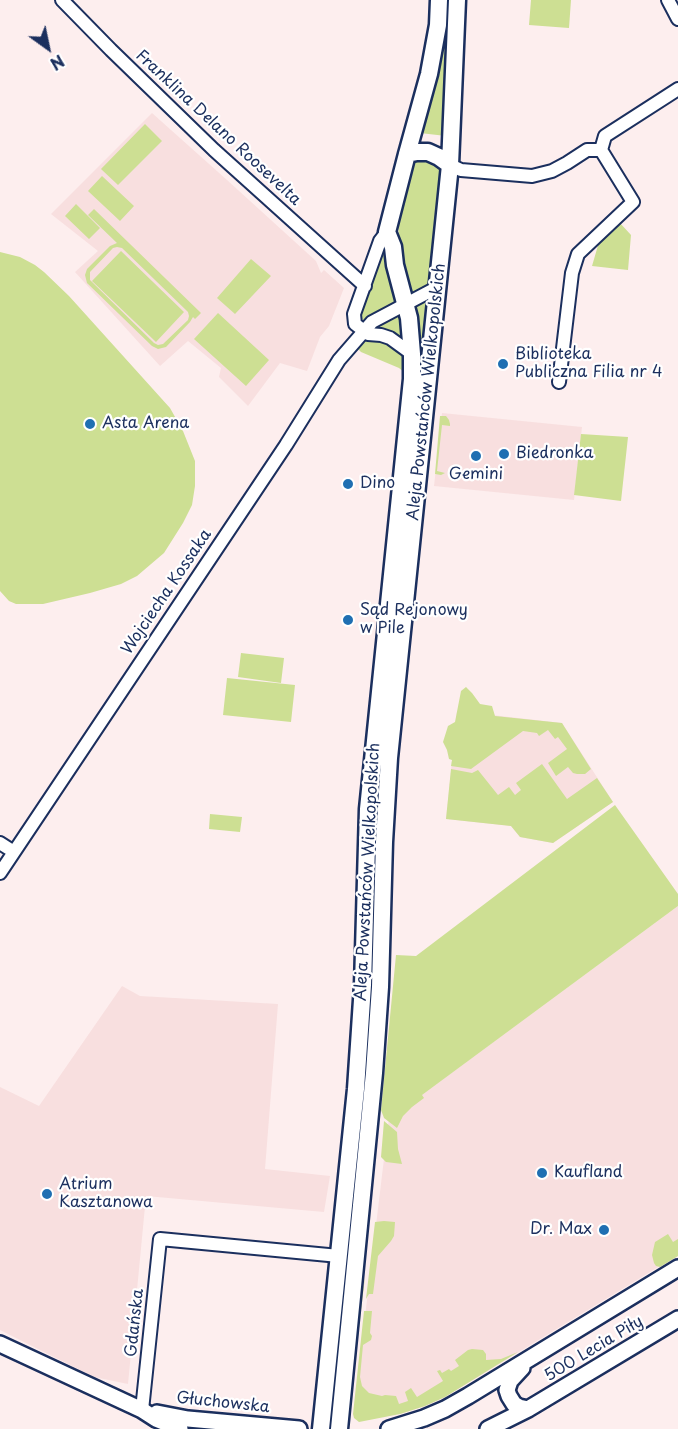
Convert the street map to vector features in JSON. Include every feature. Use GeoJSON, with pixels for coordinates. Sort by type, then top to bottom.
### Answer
{"type":"FeatureCollection","features":[{"type":"Feature","properties":{"kind":"main road","name":"Aleja Powstańców Wielkopolskich"},"geometry":{"type":"LineString","coordinates":[[321,1429],[356,1089],[363,986],[368,809],[412,354],[408,318],[393,248],[387,232],[432,63],[439,0]]}},
{"type":"Feature","properties":{"kind":"main road","name":"Aleja Powstańców Wielkopolskich"},"geometry":{"type":"LineString","coordinates":[[339,1429],[374,1073],[380,987],[389,758],[450,165],[457,0]]}},
{"type":"Feature","properties":{"kind":"main road"},"geometry":{"type":"LineString","coordinates":[[406,154],[428,152],[450,165]]}},
{"type":"Feature","properties":{"kind":"street","name":"Franklina Delano Roosevelta"},"geometry":{"type":"LineString","coordinates":[[62,0],[214,150],[360,281]]}},
{"type":"Feature","properties":{"kind":"street"},"geometry":{"type":"LineString","coordinates":[[668,0],[678,19]]}},
{"type":"Feature","properties":{"kind":"street"},"geometry":{"type":"LineString","coordinates":[[559,382],[572,273],[578,254],[633,202],[601,150],[605,136],[678,89]]}},
{"type":"Feature","properties":{"kind":"street"},"geometry":{"type":"LineString","coordinates":[[450,165],[462,170],[532,176],[552,171],[586,150],[601,150]]}},
{"type":"Feature","properties":{"kind":"street"},"geometry":{"type":"LineString","coordinates":[[387,232],[360,281],[354,314],[356,324],[368,334],[390,338],[412,354]]}},
{"type":"Feature","properties":{"kind":"street","name":"Wojciecha Kossaka"},"geometry":{"type":"LineString","coordinates":[[0,873],[286,446],[333,369],[372,322],[438,287]]}},
{"type":"Feature","properties":{"kind":"street"},"geometry":{"type":"LineString","coordinates":[[0,843],[14,852]]}},
{"type":"Feature","properties":{"kind":"street","name":"Gdańska"},"geometry":{"type":"LineString","coordinates":[[142,1410],[160,1239],[339,1256]]}},
{"type":"Feature","properties":{"kind":"street","name":"500 Lecia Piły"},"geometry":{"type":"LineString","coordinates":[[389,1429],[406,1425],[445,1409],[678,1268]]}},
{"type":"Feature","properties":{"kind":"street","name":"500 Lecia Piły"},"geometry":{"type":"LineString","coordinates":[[488,1429],[528,1409],[678,1319]]}},
{"type":"Feature","properties":{"kind":"street","name":"Głuchowska"},"geometry":{"type":"LineString","coordinates":[[0,1344],[180,1429]]}},
{"type":"Feature","properties":{"kind":"street","name":"500 Lecia Piły"},"geometry":{"type":"LineString","coordinates":[[528,1409],[519,1407],[511,1400],[507,1390],[515,1374],[537,1354]]}},
{"type":"Feature","properties":{"kind":"street","name":"Głuchowska"},"geometry":{"type":"LineString","coordinates":[[142,1410],[188,1419],[300,1429]]}},
{"type":"Feature","properties":{"kind":"shaded area"},"geometry":{"type":"Polygon","coordinates":[[[152,113],[316,261],[321,273],[324,270],[344,288],[329,326],[320,337],[307,371],[280,363],[248,406],[219,377],[221,368],[188,341],[160,366],[75,272],[98,251],[51,214],[152,113]]]}},
{"type":"Feature","properties":{"kind":"shaded area"},"geometry":{"type":"Polygon","coordinates":[[[442,413],[582,427],[574,500],[434,486],[442,413]]]}},
{"type":"Feature","properties":{"kind":"shaded area"},"geometry":{"type":"Polygon","coordinates":[[[457,711],[562,723],[613,802],[553,843],[520,837],[511,826],[446,819],[457,711]]]}},
{"type":"Feature","properties":{"kind":"shaded area"},"geometry":{"type":"Polygon","coordinates":[[[678,906],[678,1255],[445,1397],[400,1414],[354,1408],[390,1109],[404,1108],[678,906]]]}},
{"type":"Feature","properties":{"kind":"shaded area"},"geometry":{"type":"Polygon","coordinates":[[[122,986],[140,996],[278,1004],[265,1169],[330,1176],[324,1212],[146,1196],[128,1384],[94,1377],[0,1330],[0,1087],[39,1106],[122,986]]]}},
{"type":"Feature","properties":{"kind":"green space"},"geometry":{"type":"Polygon","coordinates":[[[446,0],[450,0],[446,136],[420,133],[446,0]]]}},
{"type":"Feature","properties":{"kind":"green space"},"geometry":{"type":"Polygon","coordinates":[[[531,0],[571,0],[569,28],[529,25],[531,0]]]}},
{"type":"Feature","properties":{"kind":"green space"},"geometry":{"type":"Polygon","coordinates":[[[145,124],[162,141],[118,185],[101,169],[145,124]]]}},
{"type":"Feature","properties":{"kind":"green space"},"geometry":{"type":"Polygon","coordinates":[[[418,159],[433,159],[442,170],[431,278],[425,288],[410,297],[399,250],[398,214],[411,165],[418,159]]]}},
{"type":"Feature","properties":{"kind":"green space"},"geometry":{"type":"Polygon","coordinates":[[[102,176],[134,206],[120,221],[88,191],[102,176]]]}},
{"type":"Feature","properties":{"kind":"green space"},"geometry":{"type":"Polygon","coordinates":[[[76,204],[100,228],[89,239],[65,216],[76,204]]]}},
{"type":"Feature","properties":{"kind":"green space"},"geometry":{"type":"Polygon","coordinates":[[[94,209],[201,313],[195,319],[193,317],[166,347],[158,349],[152,346],[87,283],[85,275],[87,269],[110,246],[117,243],[88,215],[94,209]],[[113,248],[90,272],[90,280],[154,343],[163,344],[188,320],[188,312],[122,248],[113,248]]]}},
{"type":"Feature","properties":{"kind":"green space"},"geometry":{"type":"Polygon","coordinates":[[[620,223],[631,235],[628,270],[592,266],[599,242],[620,223]]]}},
{"type":"Feature","properties":{"kind":"green space"},"geometry":{"type":"Polygon","coordinates":[[[386,243],[398,303],[366,321],[360,318],[361,314],[383,244],[386,243]]]}},
{"type":"Feature","properties":{"kind":"green space"},"geometry":{"type":"Polygon","coordinates":[[[121,251],[184,312],[156,342],[92,281],[121,251]]]}},
{"type":"Feature","properties":{"kind":"green space","name":"Asta Arena"},"geometry":{"type":"Polygon","coordinates":[[[0,252],[20,257],[35,265],[69,296],[170,408],[183,431],[195,461],[192,505],[164,553],[137,576],[121,584],[43,604],[16,604],[9,601],[0,591],[0,252]]]}},
{"type":"Feature","properties":{"kind":"green space"},"geometry":{"type":"Polygon","coordinates":[[[251,259],[271,276],[235,314],[217,298],[251,259]]]}},
{"type":"Feature","properties":{"kind":"green space"},"geometry":{"type":"Polygon","coordinates":[[[430,296],[422,376],[418,375],[412,307],[430,296]]]}},
{"type":"Feature","properties":{"kind":"green space"},"geometry":{"type":"Polygon","coordinates":[[[218,313],[269,360],[246,386],[194,339],[218,313]]]}},
{"type":"Feature","properties":{"kind":"green space"},"geometry":{"type":"Polygon","coordinates":[[[400,313],[406,343],[371,330],[377,324],[400,313]]]}},
{"type":"Feature","properties":{"kind":"green space"},"geometry":{"type":"Polygon","coordinates":[[[369,339],[388,341],[402,354],[405,373],[357,348],[369,339]]]}},
{"type":"Feature","properties":{"kind":"green space"},"geometry":{"type":"Polygon","coordinates":[[[440,416],[446,416],[450,424],[450,426],[442,425],[437,471],[445,473],[441,475],[435,474],[440,416]]]}},
{"type":"Feature","properties":{"kind":"green space"},"geometry":{"type":"Polygon","coordinates":[[[581,434],[628,437],[621,501],[574,495],[581,434]]]}},
{"type":"Feature","properties":{"kind":"green space"},"geometry":{"type":"Polygon","coordinates":[[[241,653],[284,658],[281,683],[238,677],[241,653]]]}},
{"type":"Feature","properties":{"kind":"green space"},"geometry":{"type":"Polygon","coordinates":[[[227,678],[295,685],[291,722],[223,715],[227,678]]]}},
{"type":"Feature","properties":{"kind":"green space"},"geometry":{"type":"Polygon","coordinates":[[[466,687],[480,704],[492,706],[495,716],[562,723],[591,769],[585,774],[577,774],[568,767],[556,776],[548,763],[567,749],[558,737],[555,739],[548,730],[539,736],[537,733],[523,731],[471,769],[451,766],[452,760],[449,759],[443,742],[448,726],[455,722],[461,691],[466,687]]]}},
{"type":"Feature","properties":{"kind":"green space"},"geometry":{"type":"Polygon","coordinates":[[[542,764],[567,799],[597,778],[613,802],[553,843],[520,837],[511,826],[446,819],[451,769],[472,773],[478,770],[498,795],[509,787],[515,795],[521,790],[516,783],[542,764]]]}},
{"type":"Feature","properties":{"kind":"green space"},"geometry":{"type":"Polygon","coordinates":[[[615,805],[678,894],[678,906],[422,1095],[424,1098],[403,1116],[397,1128],[384,1118],[381,1110],[396,955],[416,956],[615,805]]]}},
{"type":"Feature","properties":{"kind":"green space"},"geometry":{"type":"Polygon","coordinates":[[[210,814],[242,817],[240,832],[209,829],[210,814]]]}},
{"type":"Feature","properties":{"kind":"green space"},"geometry":{"type":"Polygon","coordinates":[[[384,1121],[397,1132],[402,1164],[386,1162],[381,1157],[384,1121]]]}},
{"type":"Feature","properties":{"kind":"green space"},"geometry":{"type":"Polygon","coordinates":[[[375,1222],[395,1222],[394,1236],[378,1256],[373,1294],[369,1294],[366,1299],[375,1222]]]}},
{"type":"Feature","properties":{"kind":"green space"},"geometry":{"type":"Polygon","coordinates":[[[668,1234],[673,1242],[678,1239],[678,1256],[660,1267],[656,1266],[652,1255],[655,1242],[668,1234]]]}},
{"type":"Feature","properties":{"kind":"green space"},"geometry":{"type":"Polygon","coordinates":[[[365,1277],[350,1405],[348,1405],[356,1324],[365,1277]]]}},
{"type":"Feature","properties":{"kind":"green space"},"geometry":{"type":"Polygon","coordinates":[[[364,1311],[372,1311],[370,1333],[372,1336],[371,1340],[363,1345],[360,1377],[362,1386],[369,1393],[396,1396],[399,1404],[408,1401],[405,1392],[411,1388],[417,1397],[443,1381],[437,1371],[440,1370],[442,1373],[449,1369],[451,1371],[459,1366],[455,1360],[468,1350],[483,1350],[486,1360],[501,1359],[518,1352],[445,1397],[425,1406],[400,1414],[359,1422],[353,1414],[364,1311]]]}},
{"type":"Feature","properties":{"kind":"place","name":"Biblioteka Publiczna Filia nr 4"},"geometry":{"type":"Point","coordinates":[503,364]}},
{"type":"Feature","properties":{"kind":"place","name":"Asta Arena"},"geometry":{"type":"Point","coordinates":[90,424]}},
{"type":"Feature","properties":{"kind":"place","name":"Biedronka"},"geometry":{"type":"Point","coordinates":[504,454]}},
{"type":"Feature","properties":{"kind":"place","name":"Gemini"},"geometry":{"type":"Point","coordinates":[476,456]}},
{"type":"Feature","properties":{"kind":"place","name":"Dino"},"geometry":{"type":"Point","coordinates":[348,484]}},
{"type":"Feature","properties":{"kind":"place","name":"Sąd Rejonowy w Pile"},"geometry":{"type":"Point","coordinates":[348,620]}},
{"type":"Feature","properties":{"kind":"place","name":"Kaufland"},"geometry":{"type":"Point","coordinates":[542,1173]}},
{"type":"Feature","properties":{"kind":"place","name":"Atrium Kasztanowa"},"geometry":{"type":"Point","coordinates":[47,1194]}},
{"type":"Feature","properties":{"kind":"place","name":"Dr. Max"},"geometry":{"type":"Point","coordinates":[604,1230]}}]}
